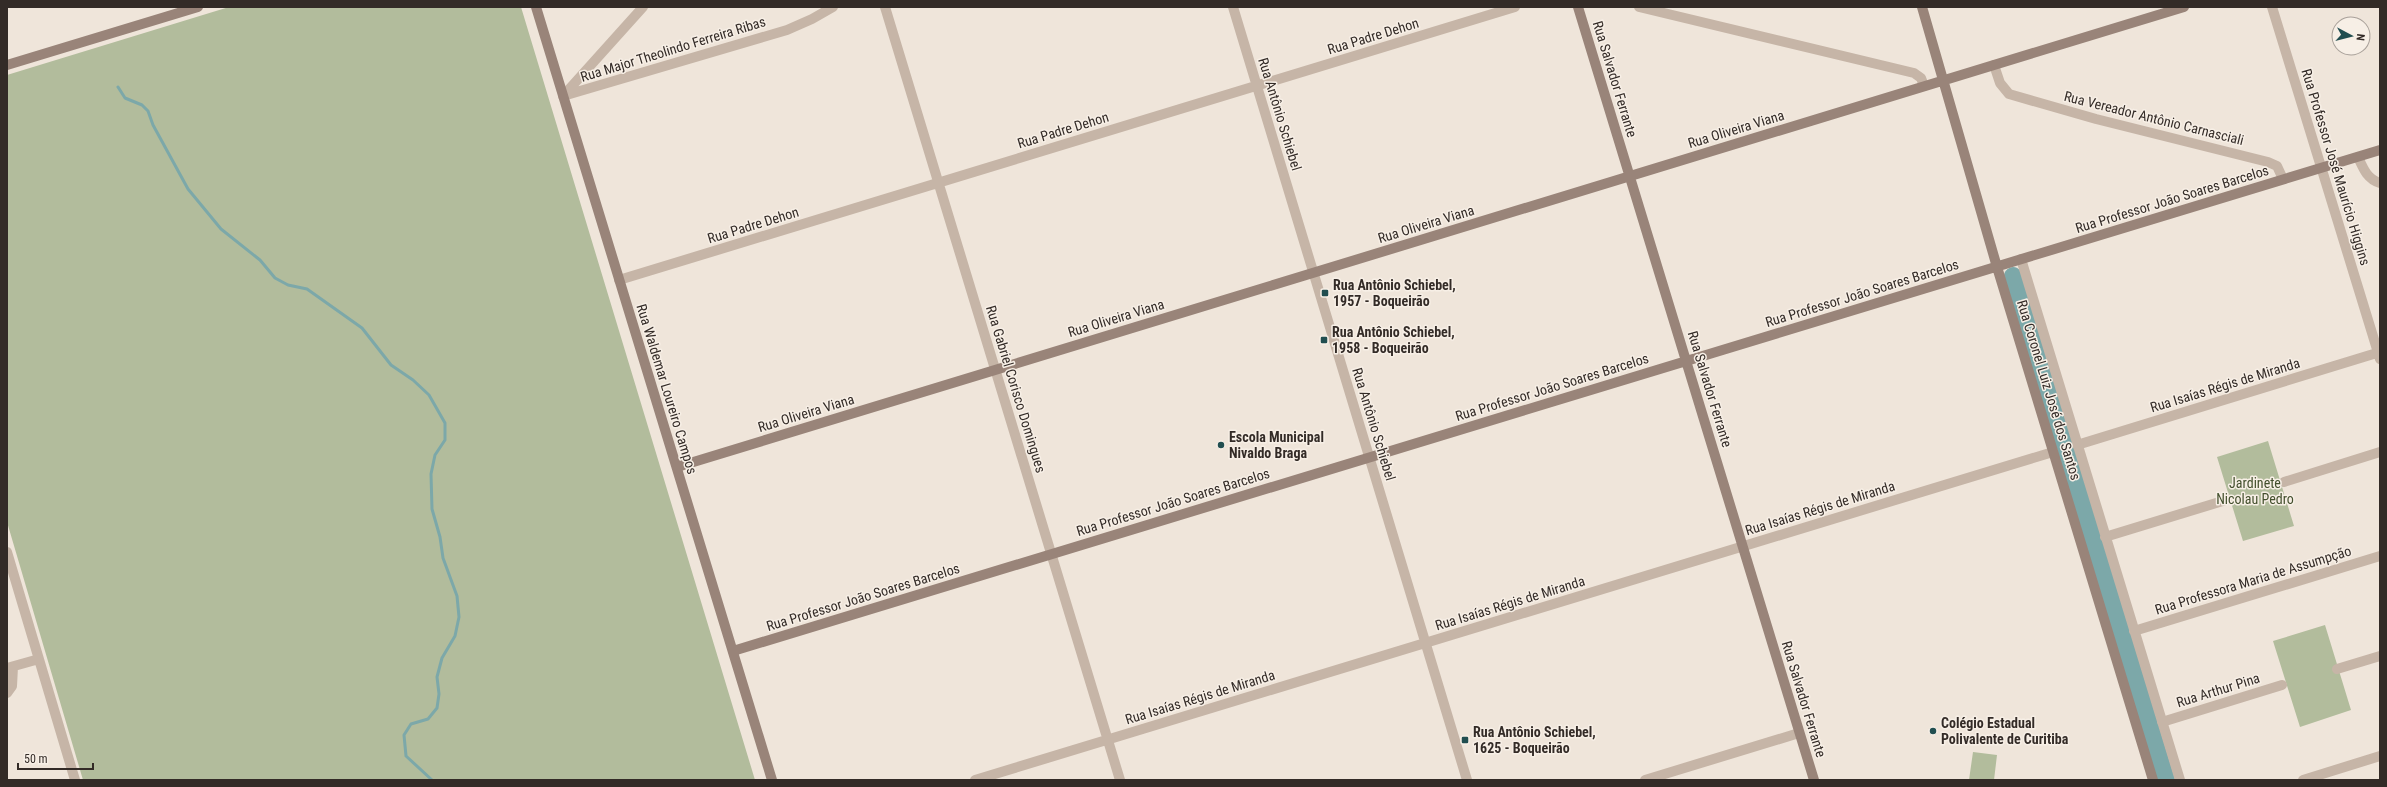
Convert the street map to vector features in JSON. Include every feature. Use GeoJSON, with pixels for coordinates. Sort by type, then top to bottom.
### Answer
{"type":"FeatureCollection","features":[{"type":"Feature","properties":{"kind":"main road"},"geometry":{"type":"LineString","coordinates":[[7,65],[198,7]]}},
{"type":"Feature","properties":{"kind":"main road","name":"Rua Waldemar Loureiro Campos"},"geometry":{"type":"LineString","coordinates":[[536,7],[772,780]]}},
{"type":"Feature","properties":{"kind":"main road","name":"Rua Salvador Ferrante"},"geometry":{"type":"LineString","coordinates":[[1578,7],[1814,780]]}},
{"type":"Feature","properties":{"kind":"main road","name":"Rua Coronel Luiz José dos Santos"},"geometry":{"type":"LineString","coordinates":[[1922,7],[1997,267],[2153,780]]}},
{"type":"Feature","properties":{"kind":"main road","name":"Rua Oliveira Viana"},"geometry":{"type":"LineString","coordinates":[[676,468],[2184,7]]}},
{"type":"Feature","properties":{"kind":"main road","name":"Rua Professor João Soares Barcelos"},"geometry":{"type":"LineString","coordinates":[[733,651],[2380,150]]}},
{"type":"Feature","properties":{"kind":"street"},"geometry":{"type":"LineString","coordinates":[[563,96],[642,7]]}},
{"type":"Feature","properties":{"kind":"street","name":"Rua Major Theolindo Ferreira Ribas"},"geometry":{"type":"LineString","coordinates":[[563,96],[787,30],[812,19],[833,7]]}},
{"type":"Feature","properties":{"kind":"street","name":"Rua Gabriel Corisco Domingues"},"geometry":{"type":"LineString","coordinates":[[885,7],[1120,780]]}},
{"type":"Feature","properties":{"kind":"street","name":"Rua Antônio Schiebel"},"geometry":{"type":"LineString","coordinates":[[1232,7],[1467,780]]}},
{"type":"Feature","properties":{"kind":"street","name":"Rua Padre Dehon"},"geometry":{"type":"LineString","coordinates":[[619,280],[1515,7]]}},
{"type":"Feature","properties":{"kind":"street"},"geometry":{"type":"LineString","coordinates":[[1639,7],[1914,73],[1921,78],[1924,86]]}},
{"type":"Feature","properties":{"kind":"street","name":"Rua Professor José Maurício Higgins"},"geometry":{"type":"LineString","coordinates":[[2272,7],[2379,355]]}},
{"type":"Feature","properties":{"kind":"street","name":"Rua Vereador Antônio Carnasciali"},"geometry":{"type":"LineString","coordinates":[[1994,65],[2000,83],[2009,94],[2268,162],[2277,166],[2283,180]]}},
{"type":"Feature","properties":{"kind":"street"},"geometry":{"type":"LineString","coordinates":[[2358,157],[2366,175],[2380,183]]}},
{"type":"Feature","properties":{"kind":"street","name":"Rua Coronel Luiz José dos Santos"},"geometry":{"type":"LineString","coordinates":[[2020,260],[2180,780]]}},
{"type":"Feature","properties":{"kind":"street","name":"Rua Isaías Régis de Miranda"},"geometry":{"type":"LineString","coordinates":[[2077,445],[2379,355]]}},
{"type":"Feature","properties":{"kind":"street","name":"Rua Isaías Régis de Miranda"},"geometry":{"type":"LineString","coordinates":[[976,780],[2053,452]]}},
{"type":"Feature","properties":{"kind":"street"},"geometry":{"type":"LineString","coordinates":[[2284,482],[2380,452]]}},
{"type":"Feature","properties":{"kind":"street"},"geometry":{"type":"LineString","coordinates":[[2106,537],[2226,500]]}},
{"type":"Feature","properties":{"kind":"street"},"geometry":{"type":"LineString","coordinates":[[7,552],[75,780]]}},
{"type":"Feature","properties":{"kind":"street","name":"Rua Professora Maria de Assumpção"},"geometry":{"type":"LineString","coordinates":[[2134,631],[2380,556]]}},
{"type":"Feature","properties":{"kind":"street"},"geometry":{"type":"LineString","coordinates":[[2337,669],[2380,656]]}},
{"type":"Feature","properties":{"kind":"street"},"geometry":{"type":"LineString","coordinates":[[7,693],[12,686],[10,668],[39,659]]}},
{"type":"Feature","properties":{"kind":"street","name":"Rua Arthur Pina"},"geometry":{"type":"LineString","coordinates":[[2162,722],[2282,686]]}},
{"type":"Feature","properties":{"kind":"street"},"geometry":{"type":"LineString","coordinates":[[1645,780],[1799,733]]}},
{"type":"Feature","properties":{"kind":"street"},"geometry":{"type":"LineString","coordinates":[[2303,780],[2380,756]]}},
{"type":"Feature","properties":{"kind":"green space"},"geometry":{"type":"Polygon","coordinates":[[[229,7],[521,7],[755,780],[83,780],[7,522],[7,75],[229,7]]]}},
{"type":"Feature","properties":{"kind":"green space","name":"Jardinete Nicolau Pedro"},"geometry":{"type":"Polygon","coordinates":[[[2268,441],[2294,526],[2243,541],[2217,457],[2268,441]]]}},
{"type":"Feature","properties":{"kind":"green space"},"geometry":{"type":"Polygon","coordinates":[[[2325,625],[2351,710],[2300,727],[2273,641],[2325,625]]]}},
{"type":"Feature","properties":{"kind":"green space"},"geometry":{"type":"Polygon","coordinates":[[[1973,752],[1997,755],[1994,780],[1969,780],[1973,752]]]}},
{"type":"Feature","properties":{"kind":"waterway"},"geometry":{"type":"LineString","coordinates":[[118,87],[125,98],[142,105],[148,111],[153,125],[188,189],[221,229],[260,260],[275,278],[288,285],[307,289],[362,328],[391,365],[413,380],[429,395],[445,423],[445,440],[435,455],[431,474],[432,509],[440,537],[443,558],[457,596],[459,617],[455,636],[442,658],[437,677],[439,694],[437,708],[428,719],[411,724],[404,735],[406,756],[432,780]]}},
{"type":"Feature","properties":{"kind":"waterway"},"geometry":{"type":"LineString","coordinates":[[2013,276],[2166,780]]}},
{"type":"Feature","properties":{"kind":"place","name":"Rua Antônio Schiebel, 1957 - Boqueirão"},"geometry":{"type":"Point","coordinates":[1325,293]}},
{"type":"Feature","properties":{"kind":"place","name":"Rua Antônio Schiebel, 1958 - Boqueirão"},"geometry":{"type":"Point","coordinates":[1324,340]}},
{"type":"Feature","properties":{"kind":"place","name":"Escola Municipal Nivaldo Braga"},"geometry":{"type":"Point","coordinates":[1221,445]}},
{"type":"Feature","properties":{"kind":"place","name":"Colégio Estadual Polivalente de Curitiba"},"geometry":{"type":"Point","coordinates":[1933,731]}},
{"type":"Feature","properties":{"kind":"place","name":"Rua Antônio Schiebel, 1625 - Boqueirão"},"geometry":{"type":"Point","coordinates":[1465,740]}}]}
